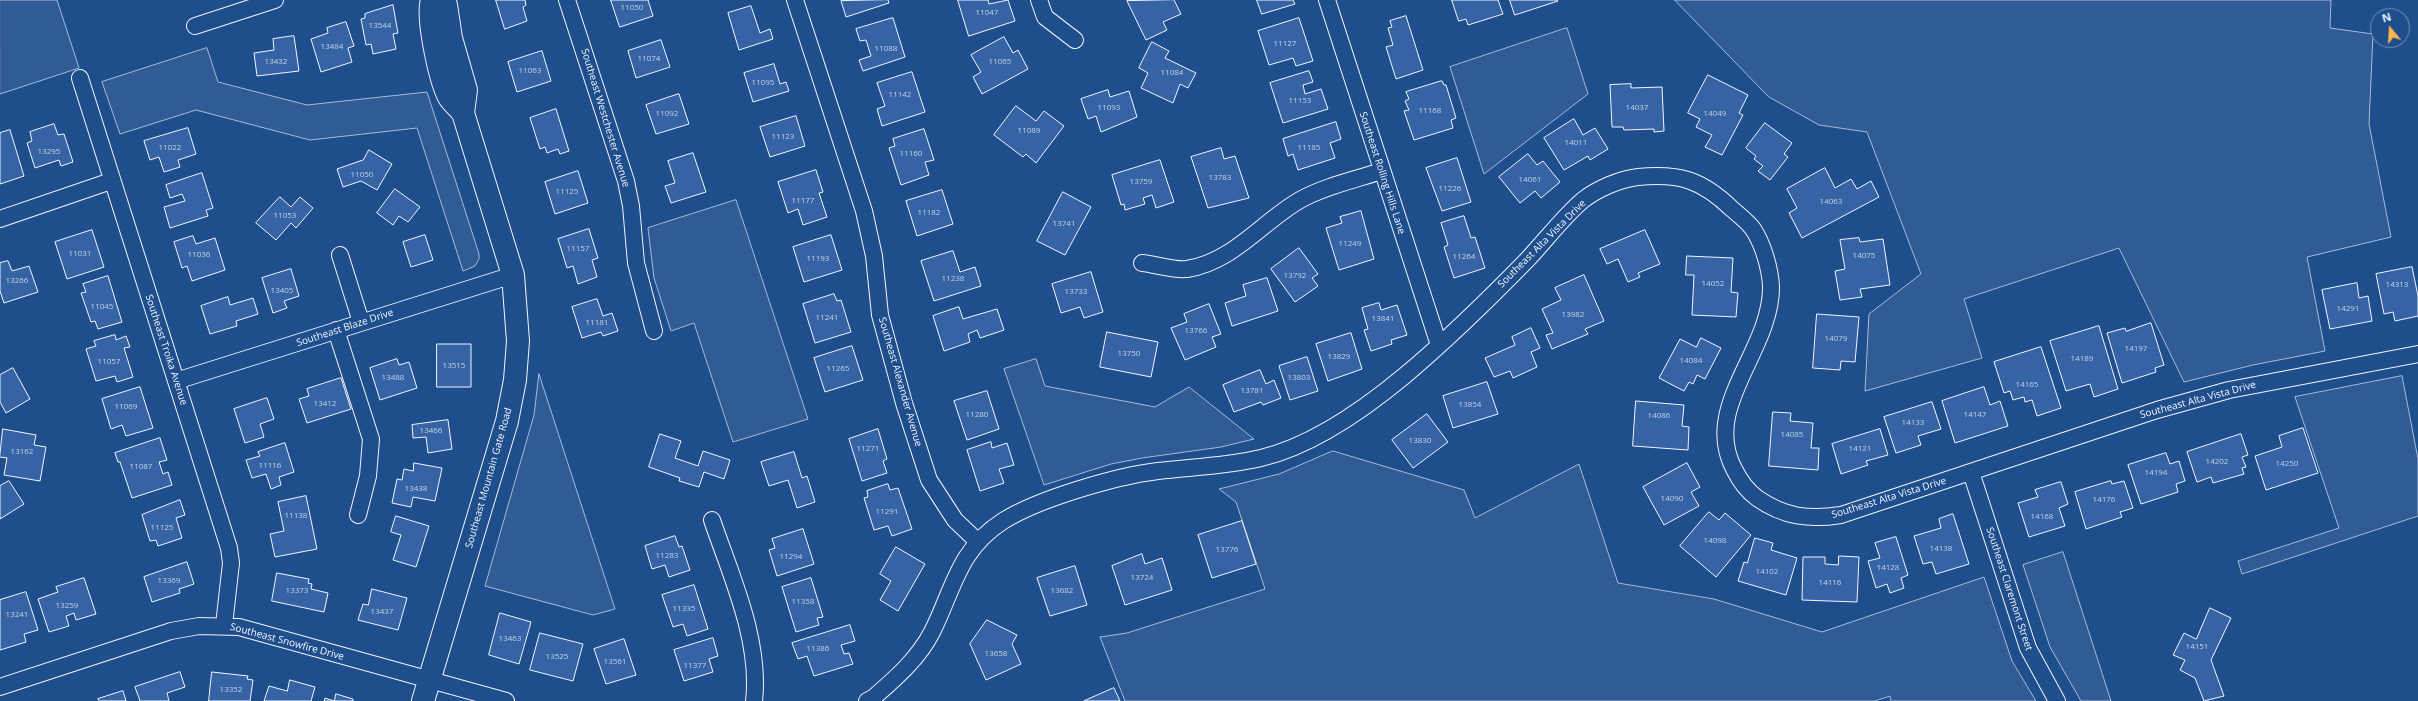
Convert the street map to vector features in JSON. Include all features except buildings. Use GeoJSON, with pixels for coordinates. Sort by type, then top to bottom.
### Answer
{"type":"FeatureCollection","features":[{"type":"Feature","properties":{"kind":"street"},"geometry":{"type":"LineString","coordinates":[[195,26],[275,0]]}},
{"type":"Feature","properties":{"kind":"street","name":"Southeast Mountain Gate Road"},"geometry":{"type":"LineString","coordinates":[[423,701],[511,400],[518,341],[513,275],[463,113],[449,96],[444,81],[433,39],[429,8],[432,0]]}},
{"type":"Feature","properties":{"kind":"street","name":"Southeast Mountain Gate Road"},"geometry":{"type":"LineString","coordinates":[[443,0],[446,5],[451,38],[466,90],[463,113]]}},
{"type":"Feature","properties":{"kind":"street","name":"Southeast Westchester Avenue"},"geometry":{"type":"LineString","coordinates":[[567,0],[626,181],[631,206],[636,263],[654,331]]}},
{"type":"Feature","properties":{"kind":"street","name":"Southeast Alexander Avenue"},"geometry":{"type":"LineString","coordinates":[[795,0],[864,211],[874,256],[880,315],[904,402],[929,480],[955,520],[977,541]]}},
{"type":"Feature","properties":{"kind":"street"},"geometry":{"type":"LineString","coordinates":[[1039,0],[1045,16],[1076,40]]}},
{"type":"Feature","properties":{"kind":"street","name":"Southeast Rolling Hills Lane"},"geometry":{"type":"LineString","coordinates":[[1327,0],[1381,171],[1439,345]]}},
{"type":"Feature","properties":{"kind":"street","name":"Southeast Troika Avenue"},"geometry":{"type":"LineString","coordinates":[[80,78],[111,181],[229,548],[231,563],[224,626]]}},
{"type":"Feature","properties":{"kind":"street"},"geometry":{"type":"LineString","coordinates":[[1142,262],[1186,270],[1215,260],[1230,251],[1300,200],[1326,189],[1381,171]]}},
{"type":"Feature","properties":{"kind":"street","name":"Southeast Alta Vista Drive"},"geometry":{"type":"LineString","coordinates":[[977,541],[1003,521],[1036,505],[1110,481],[1156,471],[1218,467],[1266,457],[1313,438],[1359,411],[1403,377],[1478,309],[1584,199],[1617,182],[1636,177],[1682,178],[1700,183],[1717,194],[1753,229],[1769,270],[1771,289],[1768,316],[1760,340],[1738,381],[1727,417],[1724,436],[1729,459],[1742,485],[1755,496],[1779,512],[1800,518],[1818,518],[1841,515],[2157,410],[2222,392],[2418,354]]}},
{"type":"Feature","properties":{"kind":"street"},"geometry":{"type":"LineString","coordinates":[[0,219],[111,181]]}},
{"type":"Feature","properties":{"kind":"street"},"geometry":{"type":"LineString","coordinates":[[340,255],[361,322]]}},
{"type":"Feature","properties":{"kind":"street","name":"Southeast Blaze Drive"},"geometry":{"type":"LineString","coordinates":[[176,381],[513,275]]}},
{"type":"Feature","properties":{"kind":"street"},"geometry":{"type":"LineString","coordinates":[[336,330],[371,439],[368,476],[358,515]]}},
{"type":"Feature","properties":{"kind":"street","name":"Southeast Claremont Street"},"geometry":{"type":"LineString","coordinates":[[1971,472],[2028,648],[2057,701]]}},
{"type":"Feature","properties":{"kind":"street"},"geometry":{"type":"LineString","coordinates":[[712,520],[742,609],[750,640],[753,662],[754,701]]}},
{"type":"Feature","properties":{"kind":"street"},"geometry":{"type":"LineString","coordinates":[[867,701],[873,698],[913,662],[932,632],[955,575],[977,541]]}},
{"type":"Feature","properties":{"kind":"street","name":"Southeast Snowfire Drive"},"geometry":{"type":"LineString","coordinates":[[0,686],[171,631],[224,626],[239,627],[506,701]]}},
{"type":"Feature","properties":{"kind":"shaded area"},"geometry":{"type":"Polygon","coordinates":[[[0,0],[57,0],[79,68],[0,94],[0,0]]]}},
{"type":"Feature","properties":{"kind":"shaded area"},"geometry":{"type":"Polygon","coordinates":[[[1675,0],[2331,0],[2330,28],[2370,34],[2370,48],[2372,48],[2369,124],[2391,237],[2307,257],[2325,351],[2253,365],[2184,382],[2119,248],[1964,299],[1982,358],[1865,391],[1869,314],[1921,274],[1867,132],[1819,125],[1769,97],[1675,0]]]}},
{"type":"Feature","properties":{"kind":"shaded area"},"geometry":{"type":"Polygon","coordinates":[[[1567,28],[1588,94],[1484,174],[1450,67],[1567,28]]]}},
{"type":"Feature","properties":{"kind":"shaded area"},"geometry":{"type":"Polygon","coordinates":[[[207,48],[218,82],[307,105],[427,92],[479,254],[479,259],[475,266],[463,271],[417,128],[310,140],[196,110],[120,134],[102,82],[207,48]]]}},
{"type":"Feature","properties":{"kind":"shaded area"},"geometry":{"type":"Polygon","coordinates":[[[736,200],[808,419],[733,442],[694,323],[671,331],[654,278],[648,228],[736,200]]]}},
{"type":"Feature","properties":{"kind":"shaded area"},"geometry":{"type":"Polygon","coordinates":[[[1036,359],[1045,386],[1155,407],[1189,387],[1254,439],[1221,447],[1111,464],[1044,485],[1004,369],[1036,359]]]}},
{"type":"Feature","properties":{"kind":"shaded area"},"geometry":{"type":"Polygon","coordinates":[[[539,374],[615,609],[593,615],[485,586],[534,415],[539,374]]]}},
{"type":"Feature","properties":{"kind":"shaded area"},"geometry":{"type":"Polygon","coordinates":[[[2402,376],[2418,459],[2418,516],[2242,574],[2238,561],[2339,528],[2295,397],[2402,376]]]}},
{"type":"Feature","properties":{"kind":"shaded area"},"geometry":{"type":"Polygon","coordinates":[[[1333,451],[1464,490],[1475,518],[1579,464],[1618,583],[1714,599],[1822,632],[1984,577],[2012,661],[2036,701],[1891,701],[1890,696],[1875,701],[1125,701],[1100,637],[1127,633],[1265,589],[1236,502],[1219,489],[1279,474],[1333,451]]]}},
{"type":"Feature","properties":{"kind":"shaded area"},"geometry":{"type":"Polygon","coordinates":[[[2063,552],[2111,701],[2081,701],[2050,647],[2023,565],[2063,552]]]}}]}
